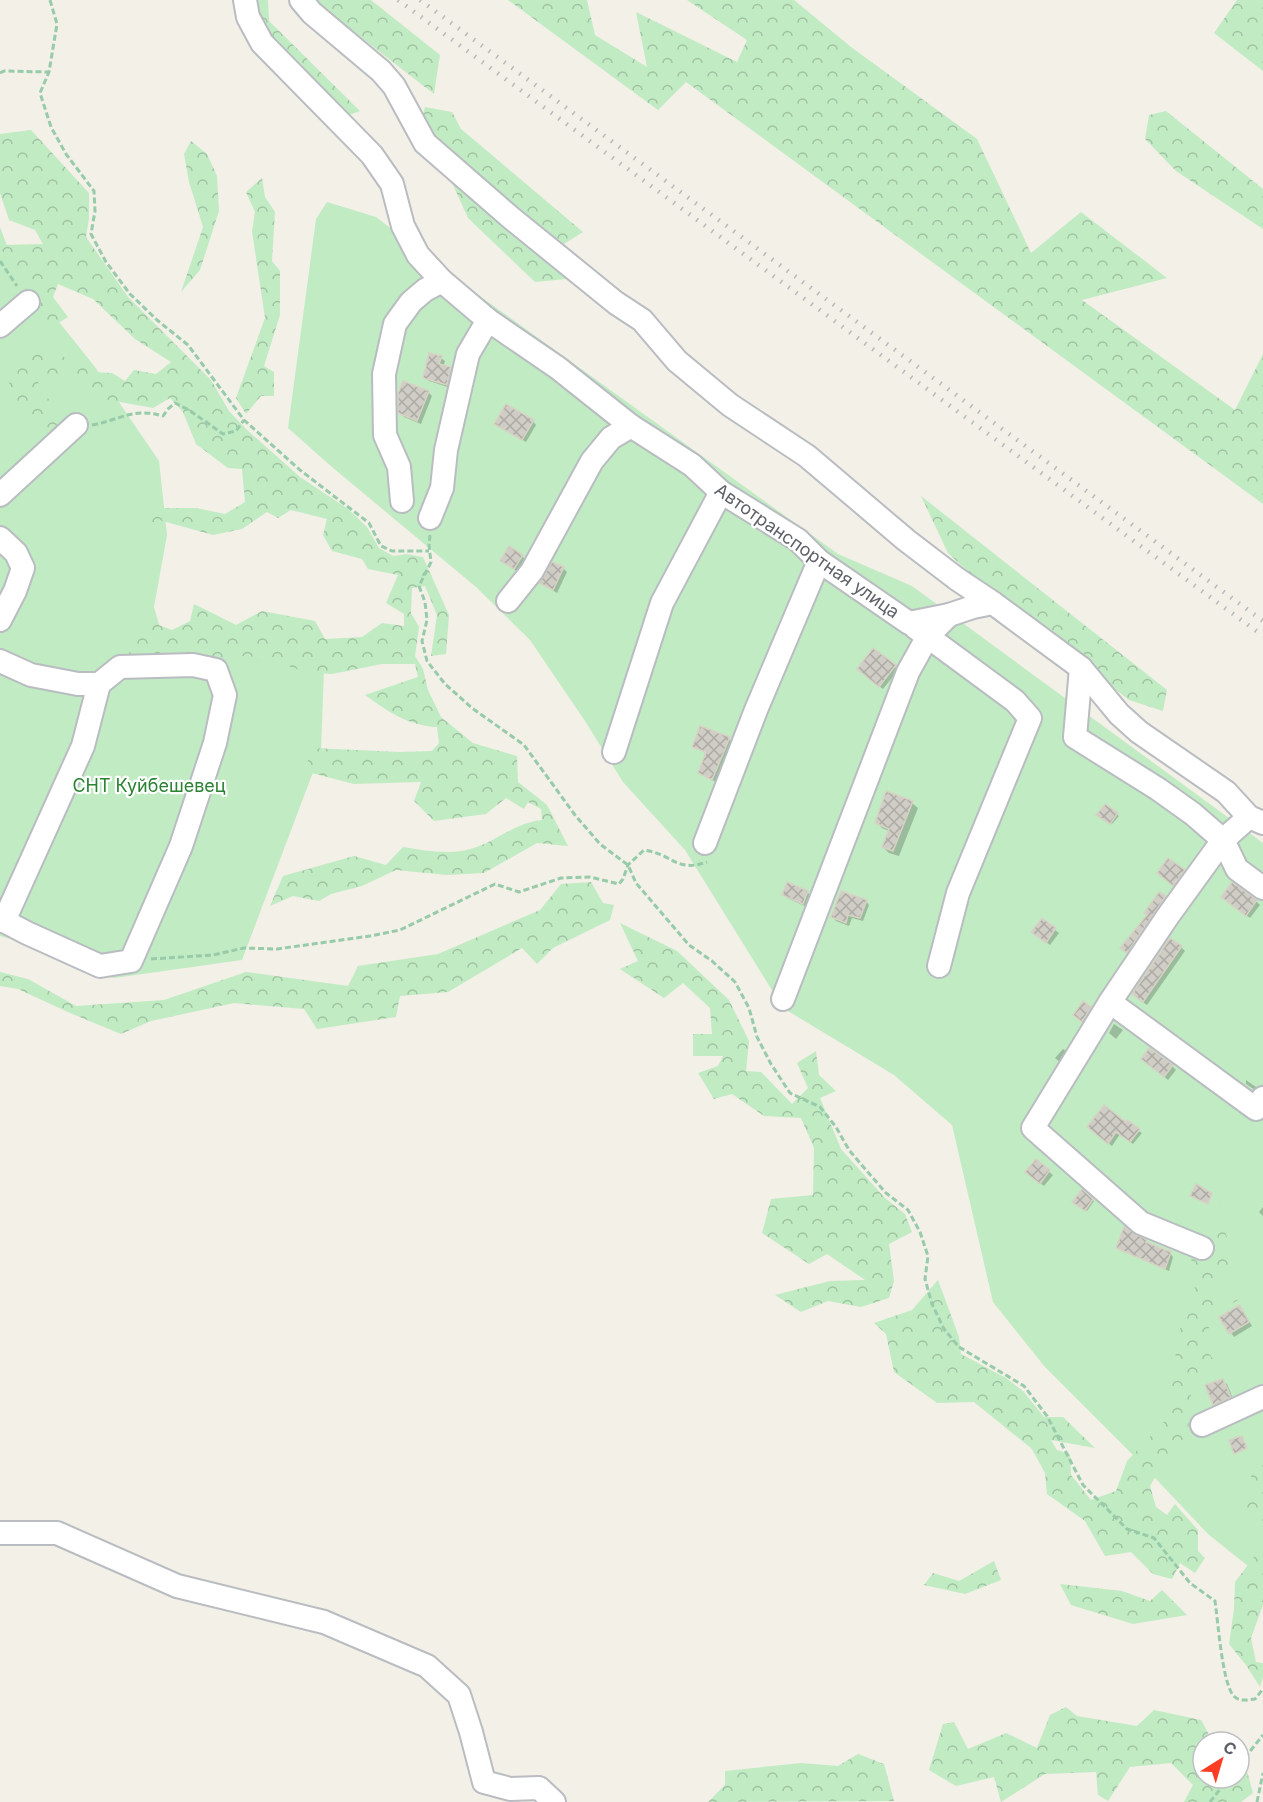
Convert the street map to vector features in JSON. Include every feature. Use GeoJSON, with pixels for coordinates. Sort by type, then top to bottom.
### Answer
{"type":"FeatureCollection","features":[{"type":"Feature","properties":{"kind":"street","name":"Автотранспортная улица"},"geometry":{"type":"LineString","coordinates":[[245,0],[248,17],[262,43],[372,155],[392,184],[403,226],[418,255],[442,281],[488,320],[558,368],[631,426],[693,465],[721,492],[798,540],[819,561],[909,623],[993,603]]}},
{"type":"Feature","properties":{"kind":"street"},"geometry":{"type":"LineString","coordinates":[[301,0],[312,13],[381,71],[394,86],[425,143],[471,184],[616,303],[642,320],[677,361],[730,405],[807,456],[906,540],[957,579],[1081,668],[1119,714],[1139,732],[1226,792],[1256,820],[1222,840],[1110,1002],[1033,1128],[1141,1223],[1202,1248]]}},
{"type":"Feature","properties":{"kind":"street"},"geometry":{"type":"LineString","coordinates":[[402,501],[399,467],[385,435],[384,374],[394,324],[411,302],[425,290],[442,281]]}},
{"type":"Feature","properties":{"kind":"street"},"geometry":{"type":"LineString","coordinates":[[0,326],[28,302]]}},
{"type":"Feature","properties":{"kind":"street"},"geometry":{"type":"LineString","coordinates":[[430,518],[442,488],[446,450],[468,354],[488,320]]}},
{"type":"Feature","properties":{"kind":"street"},"geometry":{"type":"LineString","coordinates":[[0,495],[76,425]]}},
{"type":"Feature","properties":{"kind":"street"},"geometry":{"type":"LineString","coordinates":[[508,601],[532,571],[592,461],[611,438],[631,426]]}},
{"type":"Feature","properties":{"kind":"street"},"geometry":{"type":"LineString","coordinates":[[614,752],[662,603],[721,492]]}},
{"type":"Feature","properties":{"kind":"street"},"geometry":{"type":"LineString","coordinates":[[0,538],[16,553],[23,568],[15,591],[0,620]]}},
{"type":"Feature","properties":{"kind":"street"},"geometry":{"type":"LineString","coordinates":[[705,843],[756,710],[819,561]]}},
{"type":"Feature","properties":{"kind":"street"},"geometry":{"type":"LineString","coordinates":[[783,999],[908,672],[928,636],[949,615]]}},
{"type":"Feature","properties":{"kind":"street"},"geometry":{"type":"LineString","coordinates":[[909,623],[1015,701],[1030,718],[958,893],[939,966]]}},
{"type":"Feature","properties":{"kind":"street"},"geometry":{"type":"LineString","coordinates":[[0,661],[31,675],[78,684],[99,684]]}},
{"type":"Feature","properties":{"kind":"street"},"geometry":{"type":"LineString","coordinates":[[193,665],[216,670],[225,694],[215,744],[181,846],[131,961],[100,966],[2,921],[83,746],[99,684],[120,667],[193,665]]}},
{"type":"Feature","properties":{"kind":"street"},"geometry":{"type":"LineString","coordinates":[[1081,668],[1075,737],[1158,789],[1193,814],[1222,840],[1237,869],[1263,888]]}},
{"type":"Feature","properties":{"kind":"street"},"geometry":{"type":"LineString","coordinates":[[1110,1002],[1256,1109],[1263,1098]]}},
{"type":"Feature","properties":{"kind":"street"},"geometry":{"type":"LineString","coordinates":[[1202,1425],[1263,1397]]}},
{"type":"Feature","properties":{"kind":"street"},"geometry":{"type":"LineString","coordinates":[[0,1533],[57,1533],[177,1586],[324,1622],[427,1666],[459,1695],[484,1782],[510,1789],[539,1788],[554,1802]]}},
{"type":"Feature","properties":{"kind":"path"},"geometry":{"type":"LineString","coordinates":[[50,0],[57,24],[49,72],[40,93],[56,136],[66,154],[94,191],[95,211],[91,234],[106,262],[130,294],[188,345],[244,420],[300,470],[369,523],[381,546],[392,551],[429,551]]}},
{"type":"Feature","properties":{"kind":"path"},"geometry":{"type":"LineString","coordinates":[[0,73],[4,71],[49,72]]}},
{"type":"Feature","properties":{"kind":"path"},"geometry":{"type":"LineString","coordinates":[[0,261],[28,302]]}},
{"type":"Feature","properties":{"kind":"path"},"geometry":{"type":"LineString","coordinates":[[76,425],[95,425],[120,416],[147,411],[163,416],[175,403],[223,434],[236,431],[244,420]]}},
{"type":"Feature","properties":{"kind":"path"},"geometry":{"type":"LineString","coordinates":[[430,518],[431,562],[419,586],[425,602],[427,620],[422,641],[427,661],[454,692],[524,745],[593,837],[628,865],[636,883],[689,945],[712,961],[735,982],[749,1008],[762,1046],[790,1094],[820,1107],[836,1127],[849,1150],[866,1170],[886,1193],[908,1210],[920,1232],[928,1256],[925,1279],[932,1304],[944,1329],[959,1347],[1024,1386],[1047,1416],[1083,1485],[1127,1529],[1154,1538],[1190,1583],[1215,1601],[1223,1666],[1233,1695],[1241,1700],[1255,1699],[1263,1689]]}},
{"type":"Feature","properties":{"kind":"path"},"geometry":{"type":"LineString","coordinates":[[131,961],[213,955],[244,948],[277,949],[400,930],[495,884],[519,892],[561,878],[590,877],[619,884],[628,865],[644,850],[658,852],[684,867],[696,866],[710,861],[705,843]]}},
{"type":"Feature","properties":{"kind":"path"},"geometry":{"type":"LineString","coordinates":[[1251,1750],[1263,1735]]}},
{"type":"Feature","properties":{"kind":"path"},"geometry":{"type":"LineString","coordinates":[[1257,1802],[1260,1798],[1263,1773]]}},
{"type":"Feature","properties":{"kind":"path"},"geometry":{"type":"LineString","coordinates":[[1210,1802],[1220,1790]]}},
{"type":"Feature","properties":{"kind":"green space"},"geometry":{"type":"Polygon","coordinates":[[[252,0],[268,0],[269,21],[360,111],[349,115],[255,20],[252,0]]]}},
{"type":"Feature","properties":{"kind":"green space"},"geometry":{"type":"Polygon","coordinates":[[[313,0],[371,0],[440,55],[434,94],[313,0]]]}},
{"type":"Feature","properties":{"kind":"green space"},"geometry":{"type":"Polygon","coordinates":[[[508,0],[587,0],[595,35],[647,67],[636,12],[737,62],[747,40],[687,0],[794,0],[851,47],[977,139],[1031,253],[1081,212],[1167,278],[1082,300],[1235,410],[1263,354],[1263,504],[686,82],[658,110],[508,0]]]}},
{"type":"Feature","properties":{"kind":"green space"},"geometry":{"type":"Polygon","coordinates":[[[1237,0],[1263,0],[1263,71],[1214,33],[1237,0]]]}},
{"type":"Feature","properties":{"kind":"green space"},"geometry":{"type":"Polygon","coordinates":[[[425,107],[452,112],[461,129],[583,232],[559,247],[566,279],[535,282],[468,218],[421,123],[425,107]]]}},
{"type":"Feature","properties":{"kind":"green space"},"geometry":{"type":"Polygon","coordinates":[[[1166,111],[1263,189],[1263,229],[1176,171],[1145,139],[1149,115],[1166,111]]]}},
{"type":"Feature","properties":{"kind":"green space"},"geometry":{"type":"Polygon","coordinates":[[[31,130],[89,193],[86,237],[128,297],[211,380],[229,411],[300,477],[348,509],[367,527],[379,548],[393,556],[407,554],[423,557],[449,615],[446,654],[431,656],[437,615],[425,586],[412,588],[411,613],[419,627],[415,656],[423,669],[428,690],[441,717],[473,743],[517,756],[518,782],[547,805],[568,846],[537,843],[484,873],[447,875],[396,870],[362,886],[331,894],[319,901],[293,896],[270,906],[283,876],[354,856],[386,865],[403,847],[440,852],[468,850],[517,827],[542,820],[541,809],[528,802],[524,809],[506,798],[486,814],[434,821],[414,801],[421,782],[354,784],[304,771],[313,748],[399,752],[432,751],[439,743],[437,727],[408,721],[365,695],[418,677],[415,664],[382,664],[332,674],[305,672],[263,657],[241,656],[215,667],[128,655],[144,619],[172,630],[190,621],[194,604],[236,625],[262,611],[315,621],[325,639],[362,637],[382,623],[404,626],[404,614],[386,603],[398,575],[368,569],[362,559],[332,551],[323,535],[327,519],[291,510],[278,518],[267,512],[242,529],[213,535],[159,520],[141,529],[148,508],[196,508],[225,514],[245,502],[242,469],[228,468],[196,444],[183,412],[170,398],[153,408],[104,399],[58,376],[34,376],[67,428],[42,427],[7,405],[10,375],[30,354],[62,356],[92,372],[112,373],[125,381],[134,370],[156,374],[171,362],[135,339],[93,299],[58,284],[53,297],[68,317],[50,328],[0,247],[0,245],[43,244],[35,230],[9,220],[0,193],[0,134],[31,130]]]}},
{"type":"Feature","properties":{"kind":"green space"},"geometry":{"type":"Polygon","coordinates":[[[191,141],[207,154],[217,176],[219,211],[200,270],[181,292],[203,227],[189,182],[184,154],[191,141]]]}},
{"type":"Feature","properties":{"kind":"green space"},"geometry":{"type":"Polygon","coordinates":[[[262,178],[265,197],[275,212],[272,261],[280,271],[280,315],[264,366],[274,372],[274,396],[261,396],[246,414],[236,398],[265,318],[252,231],[255,212],[246,192],[262,178]]]}},
{"type":"Feature","properties":{"kind":"green space"},"geometry":{"type":"Polygon","coordinates":[[[327,202],[376,217],[470,289],[838,554],[912,586],[1263,843],[1263,1578],[1208,1534],[1045,1367],[993,1302],[952,1125],[894,1075],[783,1008],[685,850],[623,782],[530,640],[476,587],[288,428],[316,219],[327,202]]]}},
{"type":"Feature","properties":{"kind":"green space","name":"СНТ Куйбешевец"},"geometry":{"type":"Polygon","coordinates":[[[0,227],[15,267],[95,367],[159,461],[167,535],[154,607],[163,638],[324,669],[321,751],[242,960],[114,978],[30,944],[0,936],[0,227]]]}},
{"type":"Feature","properties":{"kind":"green space"},"geometry":{"type":"Polygon","coordinates":[[[921,496],[1167,690],[1163,711],[1129,700],[983,586],[948,553],[921,496]]]}},
{"type":"Feature","properties":{"kind":"green space"},"geometry":{"type":"Polygon","coordinates":[[[591,882],[603,903],[614,905],[610,920],[553,948],[537,964],[522,948],[448,992],[400,996],[396,1017],[317,1029],[304,1009],[234,1003],[151,1021],[121,1034],[18,989],[0,986],[0,972],[28,979],[76,1006],[164,1000],[246,972],[348,986],[358,966],[438,954],[540,910],[561,884],[591,882]]]}},
{"type":"Feature","properties":{"kind":"green space"},"geometry":{"type":"Polygon","coordinates":[[[620,923],[677,951],[729,1000],[749,1041],[746,1071],[761,1072],[792,1104],[808,1088],[797,1063],[816,1051],[819,1075],[836,1091],[820,1098],[841,1149],[884,1197],[905,1214],[912,1232],[889,1244],[894,1281],[889,1298],[861,1307],[828,1301],[801,1312],[775,1295],[830,1281],[865,1280],[827,1254],[809,1264],[762,1233],[771,1199],[813,1195],[814,1148],[801,1118],[764,1116],[732,1094],[714,1099],[698,1073],[718,1066],[723,1056],[693,1056],[693,1034],[712,1034],[710,1008],[683,983],[664,998],[620,969],[638,961],[620,923]]]}},
{"type":"Feature","properties":{"kind":"green space"},"geometry":{"type":"Polygon","coordinates":[[[1220,1207],[1232,1261],[1208,1283],[1213,1298],[1248,1294],[1216,1313],[1201,1344],[1218,1365],[1191,1392],[1186,1459],[1163,1464],[1150,1486],[1156,1507],[1167,1515],[1175,1504],[1198,1530],[1198,1551],[1205,1558],[1195,1573],[1180,1563],[1172,1579],[1153,1574],[1131,1552],[1105,1556],[1085,1521],[1047,1494],[1045,1473],[1032,1449],[974,1402],[937,1403],[894,1372],[886,1334],[874,1323],[912,1310],[938,1280],[959,1337],[961,1354],[1006,1378],[1023,1391],[1044,1417],[1063,1417],[1095,1448],[1051,1440],[1057,1450],[1070,1454],[1071,1475],[1091,1500],[1116,1491],[1127,1461],[1164,1422],[1181,1324],[1195,1289],[1191,1257],[1205,1251],[1220,1207]]]}},
{"type":"Feature","properties":{"kind":"green space"},"geometry":{"type":"Polygon","coordinates":[[[1253,1461],[1263,1463],[1263,1521],[1239,1515],[1249,1495],[1253,1461]]]}},
{"type":"Feature","properties":{"kind":"green space"},"geometry":{"type":"Polygon","coordinates":[[[1263,1552],[1263,1605],[1251,1638],[1256,1662],[1263,1663],[1260,1687],[1229,1644],[1235,1582],[1254,1557],[1263,1552]]]}},
{"type":"Feature","properties":{"kind":"green space"},"geometry":{"type":"Polygon","coordinates":[[[994,1561],[1001,1580],[965,1594],[924,1585],[933,1573],[959,1581],[994,1561]]]}},
{"type":"Feature","properties":{"kind":"green space"},"geometry":{"type":"Polygon","coordinates":[[[1060,1584],[1122,1591],[1150,1601],[1162,1590],[1187,1615],[1133,1624],[1071,1605],[1060,1584]]]}},
{"type":"Feature","properties":{"kind":"green space"},"geometry":{"type":"Polygon","coordinates":[[[1066,1707],[1077,1716],[1137,1726],[1154,1710],[1201,1720],[1206,1730],[1191,1730],[1191,1783],[1171,1763],[1130,1767],[1108,1801],[1098,1795],[1096,1772],[1045,1774],[1001,1802],[994,1777],[956,1786],[929,1770],[943,1724],[954,1722],[968,1749],[1006,1733],[1037,1748],[1050,1715],[1066,1707]]]}},
{"type":"Feature","properties":{"kind":"green space"},"geometry":{"type":"Polygon","coordinates":[[[858,1754],[884,1764],[894,1801],[708,1802],[725,1785],[725,1771],[801,1763],[838,1766],[858,1754]]]}},
{"type":"Feature","properties":{"kind":"green space"},"geometry":{"type":"Polygon","coordinates":[[[1251,1786],[1253,1793],[1241,1802],[1184,1802],[1191,1789],[1251,1790],[1251,1786]]]}},
{"type":"Feature","properties":{"kind":"building"},"geometry":{"type":"Polygon","coordinates":[[[429,353],[442,356],[439,364],[451,367],[447,385],[423,378],[429,353]]]}},
{"type":"Feature","properties":{"kind":"building"},"geometry":{"type":"Polygon","coordinates":[[[403,381],[429,391],[417,421],[398,413],[398,393],[403,381]]]}},
{"type":"Feature","properties":{"kind":"building"},"geometry":{"type":"Polygon","coordinates":[[[506,404],[534,420],[522,440],[494,424],[506,404]]]}},
{"type":"Feature","properties":{"kind":"building"},"geometry":{"type":"Polygon","coordinates":[[[509,546],[523,555],[514,569],[500,561],[509,546]]]}},
{"type":"Feature","properties":{"kind":"building"},"geometry":{"type":"Polygon","coordinates":[[[552,562],[564,567],[553,590],[539,583],[552,562]]]}},
{"type":"Feature","properties":{"kind":"building"},"geometry":{"type":"Polygon","coordinates":[[[873,648],[896,665],[879,687],[857,669],[873,648]]]}},
{"type":"Feature","properties":{"kind":"building"},"geometry":{"type":"Polygon","coordinates":[[[700,726],[730,737],[712,780],[698,773],[706,752],[692,747],[700,726]]]}},
{"type":"Feature","properties":{"kind":"building"},"geometry":{"type":"Polygon","coordinates":[[[886,791],[913,801],[893,851],[882,847],[889,829],[875,823],[886,791]]]}},
{"type":"Feature","properties":{"kind":"building"},"geometry":{"type":"Polygon","coordinates":[[[1105,804],[1118,813],[1110,824],[1096,815],[1105,804]]]}},
{"type":"Feature","properties":{"kind":"building"},"geometry":{"type":"Polygon","coordinates":[[[1168,858],[1185,870],[1173,886],[1157,873],[1168,858]]]}},
{"type":"Feature","properties":{"kind":"building"},"geometry":{"type":"Polygon","coordinates":[[[787,882],[808,891],[803,904],[782,895],[787,882]]]}},
{"type":"Feature","properties":{"kind":"building"},"geometry":{"type":"Polygon","coordinates":[[[1232,882],[1257,900],[1246,916],[1221,897],[1232,882]]]}},
{"type":"Feature","properties":{"kind":"building"},"geometry":{"type":"Polygon","coordinates":[[[841,891],[867,900],[860,918],[848,915],[846,923],[831,917],[841,891]]]}},
{"type":"Feature","properties":{"kind":"building"},"geometry":{"type":"Polygon","coordinates":[[[1159,892],[1166,896],[1127,953],[1120,948],[1147,915],[1144,913],[1159,892]]]}},
{"type":"Feature","properties":{"kind":"building"},"geometry":{"type":"Polygon","coordinates":[[[1042,918],[1056,928],[1046,943],[1031,932],[1042,918]]]}},
{"type":"Feature","properties":{"kind":"building"},"geometry":{"type":"Polygon","coordinates":[[[1170,938],[1182,946],[1143,1002],[1132,994],[1170,938]]]}},
{"type":"Feature","properties":{"kind":"building"},"geometry":{"type":"Polygon","coordinates":[[[1083,1001],[1091,1007],[1082,1022],[1073,1015],[1083,1001]]]}},
{"type":"Feature","properties":{"kind":"building"},"geometry":{"type":"Polygon","coordinates":[[[1149,1048],[1173,1065],[1164,1077],[1141,1059],[1149,1048]]]}},
{"type":"Feature","properties":{"kind":"building"},"geometry":{"type":"Polygon","coordinates":[[[1104,1105],[1126,1122],[1127,1120],[1140,1129],[1130,1142],[1116,1132],[1108,1144],[1087,1127],[1104,1105]]]}},
{"type":"Feature","properties":{"kind":"building"},"geometry":{"type":"Polygon","coordinates":[[[1036,1159],[1050,1170],[1040,1184],[1025,1172],[1036,1159]]]}},
{"type":"Feature","properties":{"kind":"building"},"geometry":{"type":"Polygon","coordinates":[[[1196,1184],[1212,1193],[1208,1204],[1190,1196],[1196,1184]]]}},
{"type":"Feature","properties":{"kind":"building"},"geometry":{"type":"Polygon","coordinates":[[[1082,1189],[1093,1199],[1085,1211],[1072,1202],[1082,1189]]]}},
{"type":"Feature","properties":{"kind":"building"},"geometry":{"type":"Polygon","coordinates":[[[1124,1227],[1147,1240],[1146,1242],[1171,1252],[1165,1269],[1116,1248],[1124,1227]]]}},
{"type":"Feature","properties":{"kind":"building"},"geometry":{"type":"Polygon","coordinates":[[[1240,1305],[1249,1322],[1229,1334],[1219,1317],[1240,1305]]]}},
{"type":"Feature","properties":{"kind":"building"},"geometry":{"type":"Polygon","coordinates":[[[1223,1379],[1231,1397],[1213,1405],[1205,1385],[1223,1379]]]}},
{"type":"Feature","properties":{"kind":"building"},"geometry":{"type":"Polygon","coordinates":[[[1242,1436],[1247,1448],[1234,1454],[1229,1440],[1242,1436]]]}},
{"type":"Feature","properties":{"kind":"railway"},"geometry":{"type":"LineString","coordinates":[[398,0],[1263,636]]}},
{"type":"Feature","properties":{"kind":"railway"},"geometry":{"type":"LineString","coordinates":[[420,0],[1263,621]]}}]}
